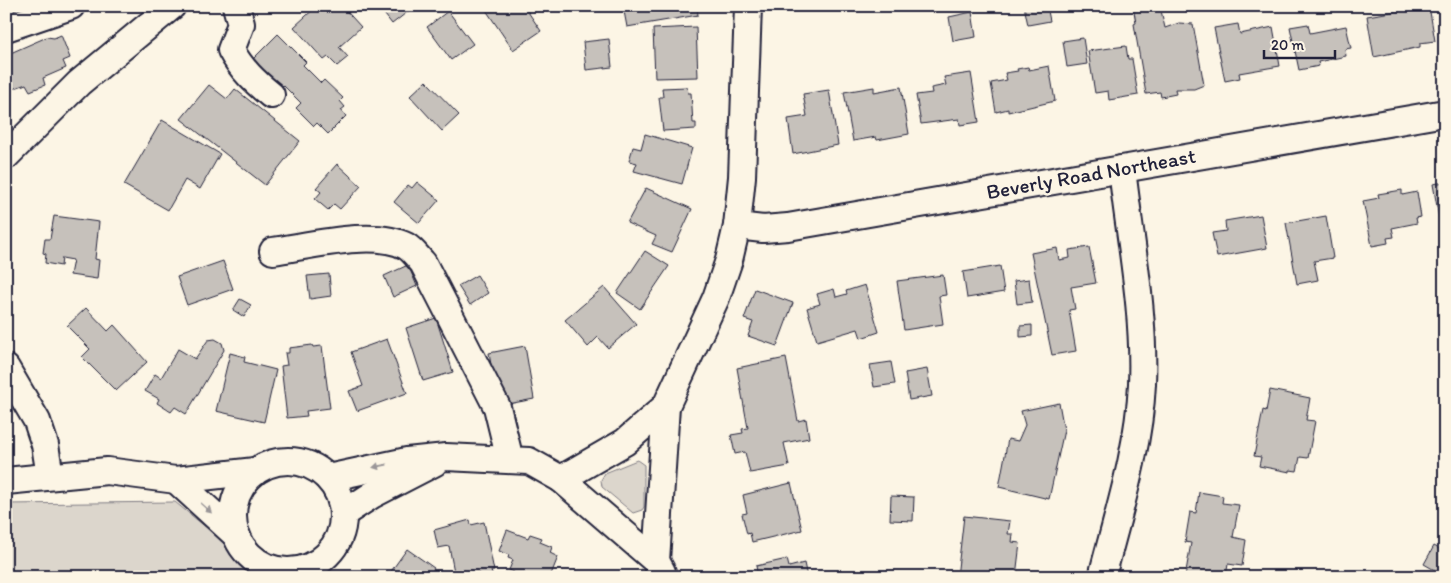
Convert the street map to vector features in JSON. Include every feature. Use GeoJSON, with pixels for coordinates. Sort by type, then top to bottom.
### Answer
{"type":"FeatureCollection","features":[{"type":"Feature","properties":{"kind":"street"},"geometry":{"type":"LineString","coordinates":[[6,28],[71,6]]}},
{"type":"Feature","properties":{"kind":"street"},"geometry":{"type":"LineString","coordinates":[[6,156],[79,83],[172,6]]}},
{"type":"Feature","properties":{"kind":"street"},"geometry":{"type":"LineString","coordinates":[[236,6],[241,24],[231,50],[238,63],[251,79],[271,95]]}},
{"type":"Feature","properties":{"kind":"street"},"geometry":{"type":"LineString","coordinates":[[660,569],[666,406],[716,298],[729,260],[737,226],[742,177],[748,6]]}},
{"type":"Feature","properties":{"kind":"street","name":"Beverly Road Northeast"},"geometry":{"type":"LineString","coordinates":[[737,226],[763,229],[788,227],[1445,112]]}},
{"type":"Feature","properties":{"kind":"street"},"geometry":{"type":"LineString","coordinates":[[1102,577],[1133,454],[1142,385],[1140,318],[1122,169]]}},
{"type":"Feature","properties":{"kind":"street"},"geometry":{"type":"LineString","coordinates":[[273,251],[356,240],[385,239],[408,247],[423,263],[497,407],[510,460]]}},
{"type":"Feature","properties":{"kind":"street"},"geometry":{"type":"LineString","coordinates":[[6,368],[37,422],[45,445],[50,476]]}},
{"type":"Feature","properties":{"kind":"street"},"geometry":{"type":"LineString","coordinates":[[561,479],[625,442],[666,406]]}},
{"type":"Feature","properties":{"kind":"street"},"geometry":{"type":"LineString","coordinates":[[328,478],[407,461],[446,457],[529,461],[561,479],[660,569]]}},
{"type":"Feature","properties":{"kind":"street"},"geometry":{"type":"LineString","coordinates":[[343,514],[372,495],[446,457]]}},
{"type":"Feature","properties":{"kind":"street"},"geometry":{"type":"LineString","coordinates":[[6,482],[106,471],[176,480],[255,471],[269,464],[285,461],[300,462],[315,468],[328,478],[336,488],[343,514],[341,532],[332,549],[318,562],[286,574],[255,560],[244,549],[237,536],[233,518],[235,500],[243,484],[255,471]]}},
{"type":"Feature","properties":{"kind":"street"},"geometry":{"type":"LineString","coordinates":[[176,480],[237,536]]}},
{"type":"Feature","properties":{"kind":"street"},"geometry":{"type":"LineString","coordinates":[[332,549],[333,577]]}},
{"type":"Feature","properties":{"kind":"shaded area"},"geometry":{"type":"Polygon","coordinates":[[[637,460],[644,465],[644,507],[642,510],[633,513],[602,487],[601,480],[605,473],[637,460]]]}},
{"type":"Feature","properties":{"kind":"shaded area"},"geometry":{"type":"Polygon","coordinates":[[[175,502],[267,577],[6,577],[6,504],[175,502]]]}},
{"type":"Feature","properties":{"kind":"building"},"geometry":{"type":"Polygon","coordinates":[[[317,6],[342,6],[361,27],[339,47],[348,57],[337,66],[328,57],[324,60],[294,27],[317,6]]]}},
{"type":"Feature","properties":{"kind":"building"},"geometry":{"type":"Polygon","coordinates":[[[378,6],[415,6],[392,24],[378,6]]]}},
{"type":"Feature","properties":{"kind":"building"},"geometry":{"type":"Polygon","coordinates":[[[492,6],[524,6],[541,31],[513,50],[486,10],[492,6]]]}},
{"type":"Feature","properties":{"kind":"building"},"geometry":{"type":"Polygon","coordinates":[[[623,6],[697,6],[698,15],[627,27],[623,6]]]}},
{"type":"Feature","properties":{"kind":"building"},"geometry":{"type":"Polygon","coordinates":[[[1024,6],[1047,6],[1050,21],[1028,25],[1024,6]]]}},
{"type":"Feature","properties":{"kind":"building"},"geometry":{"type":"Polygon","coordinates":[[[1133,6],[1160,6],[1165,28],[1179,23],[1193,24],[1204,85],[1194,89],[1175,89],[1176,94],[1161,97],[1160,92],[1146,94],[1134,24],[1136,23],[1133,6]]]}},
{"type":"Feature","properties":{"kind":"building"},"geometry":{"type":"Polygon","coordinates":[[[1429,6],[1435,41],[1420,43],[1420,47],[1374,57],[1367,16],[1429,6]]]}},
{"type":"Feature","properties":{"kind":"building"},"geometry":{"type":"Polygon","coordinates":[[[448,11],[473,44],[451,60],[427,27],[448,11]]]}},
{"type":"Feature","properties":{"kind":"building"},"geometry":{"type":"Polygon","coordinates":[[[972,12],[976,37],[953,41],[949,17],[972,12]]]}},
{"type":"Feature","properties":{"kind":"building"},"geometry":{"type":"Polygon","coordinates":[[[1238,24],[1240,34],[1273,27],[1280,66],[1239,73],[1240,78],[1225,81],[1214,28],[1238,24]]]}},
{"type":"Feature","properties":{"kind":"building"},"geometry":{"type":"Polygon","coordinates":[[[1308,24],[1310,33],[1346,26],[1351,48],[1345,49],[1346,56],[1318,62],[1319,66],[1299,70],[1290,27],[1308,24]]]}},
{"type":"Feature","properties":{"kind":"building"},"geometry":{"type":"Polygon","coordinates":[[[696,27],[698,77],[655,78],[653,29],[696,27]]]}},
{"type":"Feature","properties":{"kind":"building"},"geometry":{"type":"Polygon","coordinates":[[[278,34],[306,62],[303,65],[321,83],[324,80],[343,98],[340,101],[345,107],[341,110],[346,116],[328,134],[317,123],[314,126],[296,108],[301,103],[283,85],[277,91],[247,65],[278,34]]]}},
{"type":"Feature","properties":{"kind":"building"},"geometry":{"type":"Polygon","coordinates":[[[61,35],[70,58],[63,61],[66,68],[43,78],[45,85],[30,91],[26,84],[7,91],[6,55],[47,37],[54,38],[61,35]]]}},
{"type":"Feature","properties":{"kind":"building"},"geometry":{"type":"Polygon","coordinates":[[[1083,38],[1087,64],[1067,67],[1063,41],[1083,38]]]}},
{"type":"Feature","properties":{"kind":"building"},"geometry":{"type":"Polygon","coordinates":[[[609,39],[612,67],[586,70],[583,42],[609,39]]]}},
{"type":"Feature","properties":{"kind":"building"},"geometry":{"type":"Polygon","coordinates":[[[1126,46],[1128,59],[1132,59],[1138,95],[1109,100],[1108,91],[1095,93],[1088,51],[1126,46]]]}},
{"type":"Feature","properties":{"kind":"building"},"geometry":{"type":"Polygon","coordinates":[[[1049,66],[1055,101],[1008,112],[1008,109],[996,112],[991,83],[1007,80],[1005,73],[1018,71],[1017,69],[1028,67],[1029,70],[1049,66]]]}},
{"type":"Feature","properties":{"kind":"building"},"geometry":{"type":"Polygon","coordinates":[[[971,73],[979,122],[960,125],[959,119],[921,124],[916,95],[932,93],[931,88],[946,85],[944,77],[971,73]]]}},
{"type":"Feature","properties":{"kind":"building"},"geometry":{"type":"Polygon","coordinates":[[[426,81],[459,115],[442,131],[410,96],[426,81]]]}},
{"type":"Feature","properties":{"kind":"building"},"geometry":{"type":"Polygon","coordinates":[[[209,85],[227,99],[235,89],[300,141],[265,185],[181,119],[209,85]]]}},
{"type":"Feature","properties":{"kind":"building"},"geometry":{"type":"Polygon","coordinates":[[[687,87],[688,93],[691,93],[693,123],[696,123],[696,129],[663,131],[659,97],[663,97],[662,88],[687,87]]]}},
{"type":"Feature","properties":{"kind":"building"},"geometry":{"type":"Polygon","coordinates":[[[874,87],[874,92],[901,87],[909,134],[877,140],[876,137],[853,141],[844,92],[874,87]]]}},
{"type":"Feature","properties":{"kind":"building"},"geometry":{"type":"Polygon","coordinates":[[[829,90],[838,145],[793,154],[788,119],[807,116],[803,94],[829,90]]]}},
{"type":"Feature","properties":{"kind":"building"},"geometry":{"type":"Polygon","coordinates":[[[162,120],[220,154],[200,189],[185,180],[168,210],[124,185],[162,120]]]}},
{"type":"Feature","properties":{"kind":"building"},"geometry":{"type":"Polygon","coordinates":[[[645,134],[692,148],[682,184],[634,171],[637,163],[629,161],[633,147],[641,149],[645,134]]]}},
{"type":"Feature","properties":{"kind":"building"},"geometry":{"type":"Polygon","coordinates":[[[337,164],[361,186],[340,209],[334,204],[328,210],[315,199],[321,192],[316,188],[337,164]]]}},
{"type":"Feature","properties":{"kind":"building"},"geometry":{"type":"Polygon","coordinates":[[[417,182],[439,200],[419,223],[394,202],[408,185],[412,188],[417,182]]]}},
{"type":"Feature","properties":{"kind":"building"},"geometry":{"type":"Polygon","coordinates":[[[1445,182],[1445,217],[1439,218],[1433,184],[1445,182]]]}},
{"type":"Feature","properties":{"kind":"building"},"geometry":{"type":"Polygon","coordinates":[[[646,188],[692,209],[672,252],[652,244],[656,236],[627,223],[646,188]]]}},
{"type":"Feature","properties":{"kind":"building"},"geometry":{"type":"Polygon","coordinates":[[[1402,190],[1402,195],[1417,192],[1421,217],[1416,218],[1417,223],[1392,228],[1394,237],[1387,238],[1388,243],[1372,246],[1363,201],[1379,198],[1378,194],[1402,190]]]}},
{"type":"Feature","properties":{"kind":"building"},"geometry":{"type":"Polygon","coordinates":[[[1261,215],[1267,248],[1217,257],[1212,233],[1226,231],[1225,221],[1261,215]]]}},
{"type":"Feature","properties":{"kind":"building"},"geometry":{"type":"Polygon","coordinates":[[[54,216],[99,222],[95,259],[99,260],[97,279],[70,275],[73,260],[62,258],[61,266],[45,263],[46,254],[43,253],[45,239],[50,239],[54,216]]]}},
{"type":"Feature","properties":{"kind":"building"},"geometry":{"type":"Polygon","coordinates":[[[1326,216],[1333,258],[1314,261],[1318,280],[1297,284],[1286,223],[1326,216]]]}},
{"type":"Feature","properties":{"kind":"building"},"geometry":{"type":"Polygon","coordinates":[[[1089,247],[1096,283],[1071,287],[1075,309],[1069,310],[1076,351],[1052,355],[1031,253],[1057,248],[1059,260],[1070,258],[1069,250],[1089,247]]]}},
{"type":"Feature","properties":{"kind":"building"},"geometry":{"type":"Polygon","coordinates":[[[645,251],[669,266],[640,309],[617,293],[645,251]]]}},
{"type":"Feature","properties":{"kind":"building"},"geometry":{"type":"Polygon","coordinates":[[[223,261],[233,289],[187,305],[177,277],[223,261]]]}},
{"type":"Feature","properties":{"kind":"building"},"geometry":{"type":"Polygon","coordinates":[[[408,265],[417,286],[393,297],[384,276],[408,265]]]}},
{"type":"Feature","properties":{"kind":"building"},"geometry":{"type":"Polygon","coordinates":[[[1000,266],[1004,292],[967,298],[963,272],[1000,266]]]}},
{"type":"Feature","properties":{"kind":"building"},"geometry":{"type":"Polygon","coordinates":[[[329,274],[331,296],[310,299],[307,276],[329,274]]]}},
{"type":"Feature","properties":{"kind":"building"},"geometry":{"type":"Polygon","coordinates":[[[477,275],[488,293],[470,305],[458,286],[477,275]]]}},
{"type":"Feature","properties":{"kind":"building"},"geometry":{"type":"Polygon","coordinates":[[[943,275],[946,295],[939,296],[943,324],[904,330],[897,281],[943,275]]]}},
{"type":"Feature","properties":{"kind":"building"},"geometry":{"type":"Polygon","coordinates":[[[1029,279],[1032,302],[1017,304],[1014,281],[1029,279]]]}},
{"type":"Feature","properties":{"kind":"building"},"geometry":{"type":"Polygon","coordinates":[[[865,285],[879,332],[861,338],[858,329],[817,341],[807,308],[820,304],[817,294],[834,289],[836,297],[847,294],[846,291],[865,285]]]}},
{"type":"Feature","properties":{"kind":"building"},"geometry":{"type":"Polygon","coordinates":[[[604,287],[636,324],[608,348],[598,337],[588,347],[565,320],[604,287]]]}},
{"type":"Feature","properties":{"kind":"building"},"geometry":{"type":"Polygon","coordinates":[[[755,289],[793,303],[777,346],[748,336],[753,322],[744,319],[755,289]]]}},
{"type":"Feature","properties":{"kind":"building"},"geometry":{"type":"Polygon","coordinates":[[[240,299],[251,305],[244,317],[233,310],[240,299]]]}},
{"type":"Feature","properties":{"kind":"building"},"geometry":{"type":"Polygon","coordinates":[[[86,308],[108,331],[114,325],[147,362],[116,391],[82,357],[90,349],[67,326],[86,308]]]}},
{"type":"Feature","properties":{"kind":"building"},"geometry":{"type":"Polygon","coordinates":[[[436,318],[453,372],[423,381],[406,328],[436,318]]]}},
{"type":"Feature","properties":{"kind":"building"},"geometry":{"type":"Polygon","coordinates":[[[1032,325],[1032,336],[1020,337],[1020,326],[1032,325]]]}},
{"type":"Feature","properties":{"kind":"building"},"geometry":{"type":"Polygon","coordinates":[[[215,339],[222,343],[224,350],[186,414],[175,407],[171,412],[157,403],[159,399],[145,391],[155,374],[161,378],[178,349],[195,359],[208,340],[215,339]]]}},
{"type":"Feature","properties":{"kind":"building"},"geometry":{"type":"Polygon","coordinates":[[[387,339],[407,393],[357,411],[349,391],[363,386],[351,352],[387,339]]]}},
{"type":"Feature","properties":{"kind":"building"},"geometry":{"type":"Polygon","coordinates":[[[312,345],[313,347],[322,346],[330,408],[306,411],[307,416],[287,418],[281,366],[287,365],[285,353],[289,353],[289,348],[312,345]]]}},
{"type":"Feature","properties":{"kind":"building"},"geometry":{"type":"Polygon","coordinates":[[[525,346],[534,399],[498,406],[489,353],[525,346]]]}},
{"type":"Feature","properties":{"kind":"building"},"geometry":{"type":"Polygon","coordinates":[[[230,353],[245,357],[244,362],[276,370],[264,422],[216,411],[230,353]]]}},
{"type":"Feature","properties":{"kind":"building"},"geometry":{"type":"Polygon","coordinates":[[[786,358],[798,421],[806,419],[809,438],[784,443],[789,466],[750,473],[745,452],[735,454],[731,435],[743,433],[742,429],[748,428],[737,368],[786,358]]]}},
{"type":"Feature","properties":{"kind":"building"},"geometry":{"type":"Polygon","coordinates":[[[891,362],[895,384],[874,387],[870,365],[891,362]]]}},
{"type":"Feature","properties":{"kind":"building"},"geometry":{"type":"Polygon","coordinates":[[[927,369],[932,396],[909,400],[905,373],[927,369]]]}},
{"type":"Feature","properties":{"kind":"building"},"geometry":{"type":"Polygon","coordinates":[[[1270,390],[1310,398],[1306,420],[1315,421],[1308,458],[1300,457],[1297,471],[1290,470],[1290,472],[1259,466],[1261,457],[1254,456],[1263,410],[1266,411],[1270,390]]]}},
{"type":"Feature","properties":{"kind":"building"},"geometry":{"type":"Polygon","coordinates":[[[1059,403],[1064,430],[1049,499],[999,487],[1008,439],[1018,441],[1025,425],[1021,411],[1059,403]]]}},
{"type":"Feature","properties":{"kind":"building"},"geometry":{"type":"Polygon","coordinates":[[[791,483],[802,530],[752,542],[750,533],[747,534],[742,514],[747,513],[743,495],[791,483]]]}},
{"type":"Feature","properties":{"kind":"building"},"geometry":{"type":"Polygon","coordinates":[[[1199,492],[1223,496],[1222,503],[1239,505],[1233,537],[1246,540],[1242,566],[1228,564],[1226,577],[1185,577],[1191,543],[1185,542],[1190,512],[1196,513],[1199,492]]]}},
{"type":"Feature","properties":{"kind":"building"},"geometry":{"type":"Polygon","coordinates":[[[891,496],[914,497],[913,521],[890,520],[891,496]]]}},
{"type":"Feature","properties":{"kind":"building"},"geometry":{"type":"Polygon","coordinates":[[[964,516],[1010,521],[1008,534],[1013,534],[1012,542],[1020,543],[1016,576],[957,577],[964,516]]]}},
{"type":"Feature","properties":{"kind":"building"},"geometry":{"type":"Polygon","coordinates":[[[470,520],[471,525],[484,522],[494,571],[491,571],[493,577],[480,577],[479,573],[455,577],[449,546],[438,548],[434,530],[470,520]]]}},
{"type":"Feature","properties":{"kind":"building"},"geometry":{"type":"Polygon","coordinates":[[[507,530],[528,538],[530,534],[542,538],[540,542],[552,547],[550,553],[558,557],[550,577],[512,577],[514,572],[509,570],[513,560],[508,558],[509,555],[499,551],[507,530]]]}},
{"type":"Feature","properties":{"kind":"building"},"geometry":{"type":"Polygon","coordinates":[[[1434,546],[1445,552],[1445,576],[1424,564],[1434,546]]]}},
{"type":"Feature","properties":{"kind":"building"},"geometry":{"type":"Polygon","coordinates":[[[407,549],[434,568],[428,577],[387,577],[407,549]]]}},
{"type":"Feature","properties":{"kind":"building"},"geometry":{"type":"Polygon","coordinates":[[[787,559],[789,567],[804,563],[807,577],[758,577],[756,566],[787,559]]]}}]}
